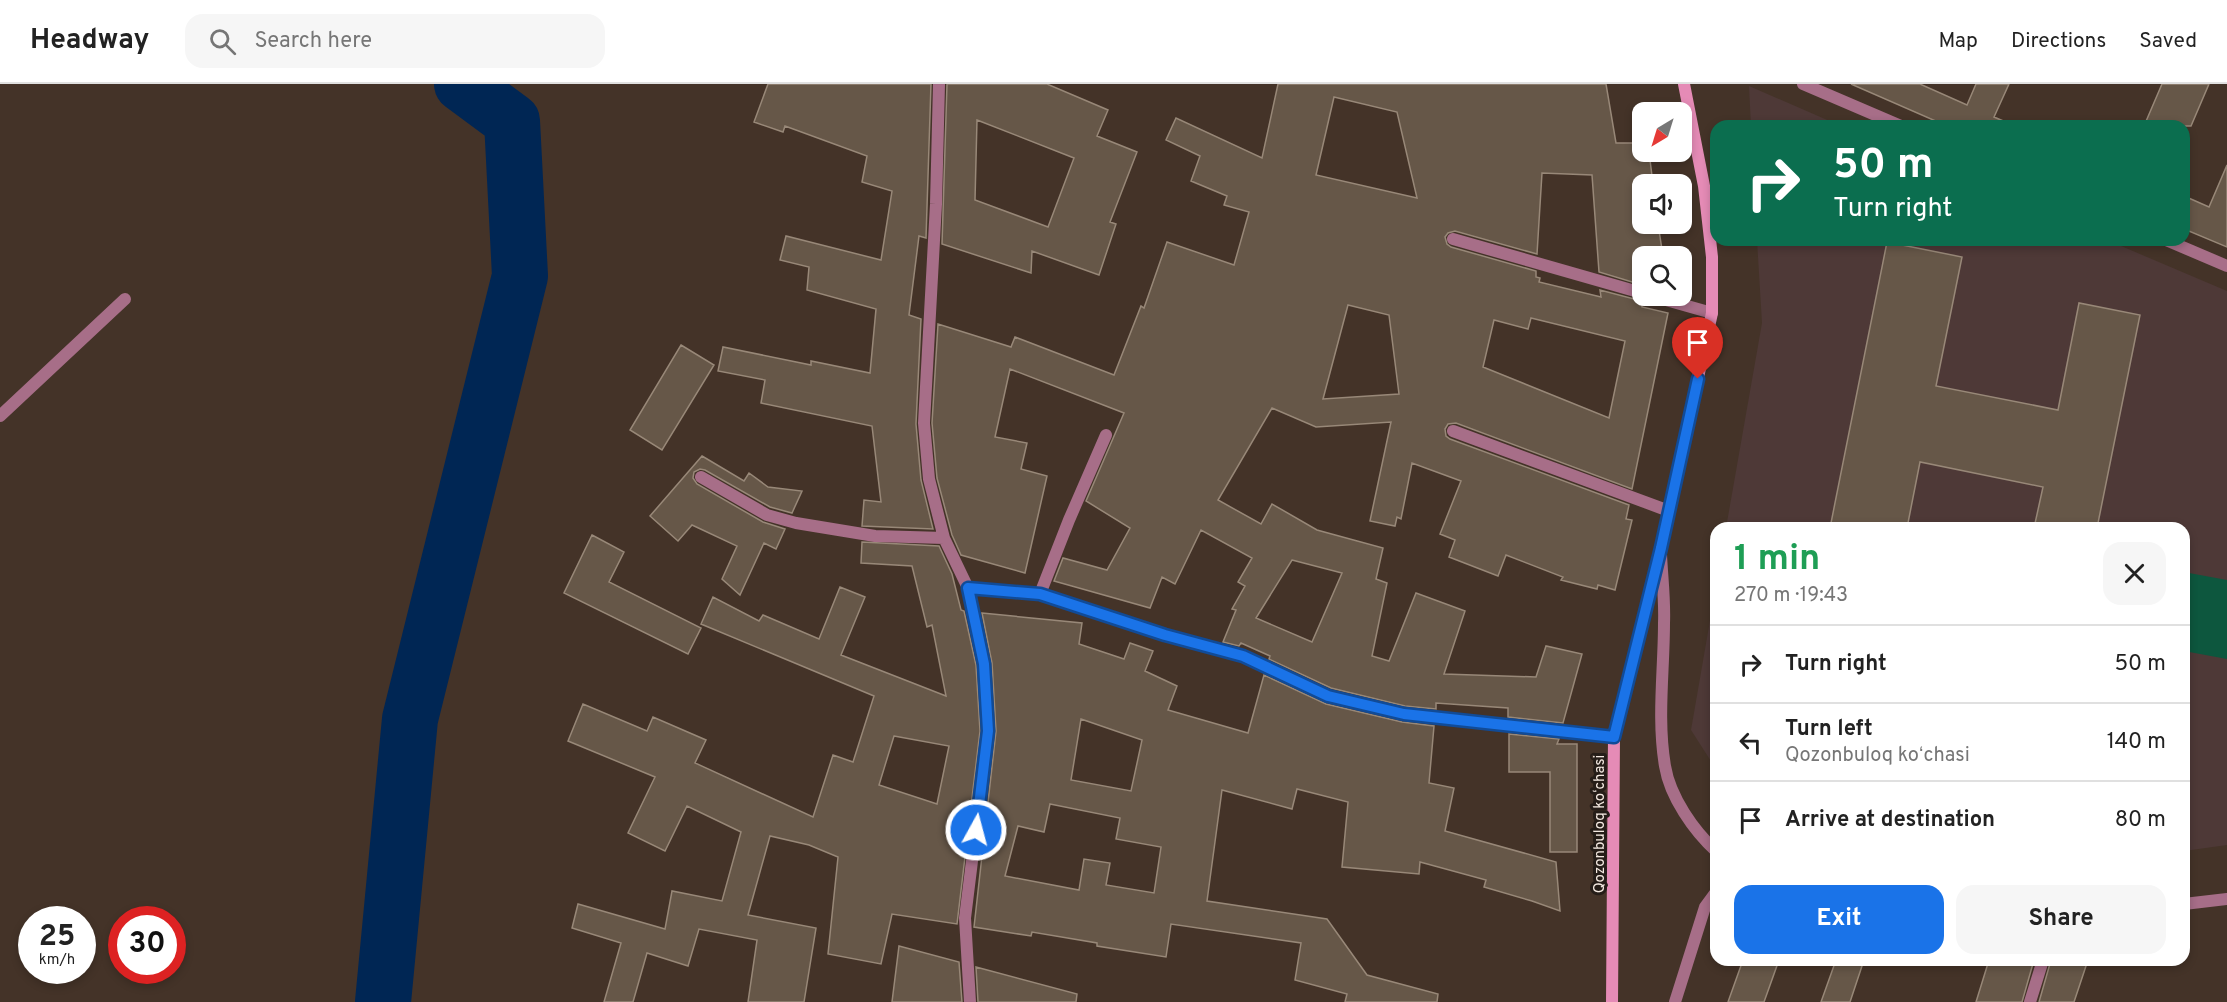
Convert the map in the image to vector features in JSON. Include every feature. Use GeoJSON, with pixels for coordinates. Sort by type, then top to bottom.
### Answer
{"type":"FeatureCollection","features":[{"type":"Feature","properties":{"kind":"main road","name":"Qozonbuloq koʻchasi"},"geometry":{"type":"LineString","coordinates":[[1684,84],[1704,186],[1710,239]]}},
{"type":"Feature","properties":{"kind":"main road","name":"Qozonbuloq koʻchasi"},"geometry":{"type":"LineString","coordinates":[[1612,1002],[1614,737],[1661,548],[1712,313],[1711,246]]}},
{"type":"Feature","properties":{"kind":"street"},"geometry":{"type":"LineString","coordinates":[[939,84],[936,204],[924,423],[929,479],[944,538],[968,588],[984,664],[988,731],[965,918],[970,1002]]}},
{"type":"Feature","properties":{"kind":"street"},"geometry":{"type":"LineString","coordinates":[[1803,84],[1887,120]]}},
{"type":"Feature","properties":{"kind":"street"},"geometry":{"type":"LineString","coordinates":[[1453,239],[1632,290]]}},
{"type":"Feature","properties":{"kind":"street"},"geometry":{"type":"LineString","coordinates":[[2180,246],[2227,266]]}},
{"type":"Feature","properties":{"kind":"street"},"geometry":{"type":"LineString","coordinates":[[0,416],[125,299]]}},
{"type":"Feature","properties":{"kind":"street"},"geometry":{"type":"LineString","coordinates":[[1687,306],[1712,313]]}},
{"type":"Feature","properties":{"kind":"street"},"geometry":{"type":"LineString","coordinates":[[1453,431],[1669,511]]}},
{"type":"Feature","properties":{"kind":"street"},"geometry":{"type":"LineString","coordinates":[[1040,594],[1106,435]]}},
{"type":"Feature","properties":{"kind":"street"},"geometry":{"type":"LineString","coordinates":[[700,477],[767,515],[796,523],[875,536],[944,538]]}},
{"type":"Feature","properties":{"kind":"street"},"geometry":{"type":"LineString","coordinates":[[1661,548],[1665,620],[1661,710],[1665,767],[1678,803],[1700,836],[1710,845]]}},
{"type":"Feature","properties":{"kind":"street"},"geometry":{"type":"LineString","coordinates":[[968,588],[1040,594],[1165,635],[1243,656],[1328,696],[1404,714],[1614,737]]}},
{"type":"Feature","properties":{"kind":"street"},"geometry":{"type":"LineString","coordinates":[[2190,903],[2227,899]]}},
{"type":"Feature","properties":{"kind":"street"},"geometry":{"type":"LineString","coordinates":[[1675,1002],[1705,907],[1710,900]]}},
{"type":"Feature","properties":{"kind":"street"},"geometry":{"type":"LineString","coordinates":[[2030,1002],[2041,966]]}},
{"type":"Feature","properties":{"kind":"shaded area"},"geometry":{"type":"Polygon","coordinates":[[[1749,86],[1827,120],[1751,120],[1749,86]]]}},
{"type":"Feature","properties":{"kind":"shaded area"},"geometry":{"type":"Polygon","coordinates":[[[1757,246],[2121,246],[2227,291],[2227,845],[2190,850],[2190,522],[1727,522],[1762,323],[1757,246]]]}},
{"type":"Feature","properties":{"kind":"shaded area"},"geometry":{"type":"Polygon","coordinates":[[[1710,621],[1710,760],[1691,730],[1710,621]]]}},
{"type":"Feature","properties":{"kind":"green space"},"geometry":{"type":"Polygon","coordinates":[[[2190,573],[2227,580],[2227,659],[2190,652],[2190,573]]]}},
{"type":"Feature","properties":{"kind":"building"},"geometry":{"type":"Polygon","coordinates":[[[768,84],[931,84],[926,238],[919,236],[909,315],[921,319],[916,424],[921,480],[933,529],[862,526],[864,500],[881,502],[872,426],[761,403],[765,380],[718,371],[723,347],[811,365],[811,361],[870,373],[876,309],[807,290],[809,267],[780,260],[786,236],[881,260],[892,191],[862,182],[867,156],[785,126],[783,132],[754,122],[768,84]]]}},
{"type":"Feature","properties":{"kind":"building"},"geometry":{"type":"Polygon","coordinates":[[[947,84],[1047,84],[1108,110],[1097,136],[1137,152],[1110,222],[1116,224],[1099,275],[1032,251],[1031,273],[942,244],[947,84]],[[977,120],[975,200],[1048,227],[1074,158],[977,120]]]}},
{"type":"Feature","properties":{"kind":"building"},"geometry":{"type":"Polygon","coordinates":[[[1278,84],[1606,84],[1616,143],[1632,143],[1632,162],[1650,162],[1652,174],[1632,174],[1632,234],[1660,234],[1661,246],[1632,246],[1632,282],[1599,272],[1592,175],[1542,173],[1537,254],[1455,231],[1448,233],[1445,237],[1447,244],[1451,247],[1536,271],[1536,277],[1540,278],[1539,282],[1601,297],[1600,290],[1632,298],[1632,306],[1642,306],[1668,313],[1632,489],[1456,423],[1448,424],[1445,429],[1446,436],[1450,439],[1629,505],[1626,519],[1632,520],[1615,590],[1598,585],[1597,589],[1561,580],[1563,577],[1506,555],[1498,576],[1449,557],[1455,540],[1440,534],[1461,481],[1412,463],[1401,519],[1397,517],[1395,526],[1370,521],[1391,422],[1316,427],[1272,408],[1218,500],[1261,524],[1272,504],[1317,530],[1383,548],[1376,579],[1387,583],[1372,656],[1389,661],[1416,593],[1465,611],[1444,674],[1536,677],[1546,646],[1582,654],[1563,723],[1508,717],[1508,708],[1436,703],[1436,709],[1405,706],[1331,688],[1241,643],[1239,646],[1223,642],[1236,610],[1232,609],[1245,586],[1238,582],[1252,558],[1201,530],[1175,584],[1162,577],[1150,608],[1054,581],[1063,558],[1107,570],[1130,528],[1086,501],[1124,413],[1010,369],[995,437],[1027,443],[1021,469],[1047,476],[1025,573],[961,555],[952,535],[937,478],[932,423],[938,324],[1011,347],[1015,337],[1114,375],[1141,306],[1144,308],[1167,242],[1234,265],[1249,212],[1224,205],[1227,196],[1191,181],[1200,156],[1166,140],[1176,118],[1262,158],[1278,84]],[[1334,97],[1316,175],[1417,198],[1397,112],[1334,97]],[[1348,305],[1323,399],[1399,394],[1389,315],[1348,305]],[[1531,318],[1528,329],[1494,320],[1483,367],[1609,418],[1625,341],[1531,318]],[[1292,560],[1256,618],[1312,642],[1342,573],[1292,560]]]}},
{"type":"Feature","properties":{"kind":"building"},"geometry":{"type":"Polygon","coordinates":[[[1851,84],[1920,84],[1967,105],[1976,84],[2009,84],[1994,117],[2001,120],[1933,120],[1851,84]]]}},
{"type":"Feature","properties":{"kind":"building"},"geometry":{"type":"Polygon","coordinates":[[[2162,84],[2209,84],[2191,126],[2190,120],[2147,120],[2162,84]]]}},
{"type":"Feature","properties":{"kind":"building"},"geometry":{"type":"Polygon","coordinates":[[[2227,165],[2227,247],[2190,232],[2190,199],[2209,207],[2227,165]]]}},
{"type":"Feature","properties":{"kind":"building"},"geometry":{"type":"Polygon","coordinates":[[[1886,246],[1907,246],[1962,257],[1936,386],[2058,410],[2079,303],[2140,315],[2098,522],[2035,522],[2043,487],[1920,462],[1908,522],[1831,522],[1886,246]]]}},
{"type":"Feature","properties":{"kind":"building"},"geometry":{"type":"Polygon","coordinates":[[[681,345],[714,365],[662,450],[630,430],[681,345]]]}},
{"type":"Feature","properties":{"kind":"building"},"geometry":{"type":"Polygon","coordinates":[[[702,456],[744,481],[749,473],[768,487],[802,491],[792,513],[770,507],[705,470],[700,469],[694,472],[693,478],[697,484],[763,522],[785,529],[776,549],[764,543],[740,595],[722,579],[737,546],[692,525],[678,541],[650,516],[702,456]]]}},
{"type":"Feature","properties":{"kind":"building"},"geometry":{"type":"Polygon","coordinates":[[[592,535],[624,552],[609,582],[701,628],[688,654],[564,593],[592,535]]]}},
{"type":"Feature","properties":{"kind":"building"},"geometry":{"type":"Polygon","coordinates":[[[862,542],[939,546],[952,574],[961,610],[964,611],[976,665],[980,731],[957,924],[892,914],[881,964],[828,954],[838,857],[809,845],[770,836],[748,915],[816,928],[804,1002],[748,1002],[757,940],[699,929],[688,966],[647,953],[633,1002],[604,1002],[621,943],[572,928],[578,904],[665,929],[672,891],[722,901],[741,832],[687,806],[665,851],[628,833],[655,777],[568,741],[583,704],[647,731],[653,717],[706,740],[695,763],[813,817],[833,755],[853,762],[874,696],[701,624],[713,597],[759,621],[763,615],[819,639],[840,587],[865,597],[841,655],[946,696],[932,625],[927,627],[912,566],[861,563],[862,542]],[[894,736],[879,785],[937,804],[949,746],[894,736]]]}},
{"type":"Feature","properties":{"kind":"building"},"geometry":{"type":"Polygon","coordinates":[[[982,613],[1082,623],[1079,644],[1124,659],[1130,643],[1153,651],[1145,671],[1177,686],[1168,710],[1248,733],[1264,675],[1326,704],[1402,722],[1434,726],[1429,783],[1454,788],[1445,831],[1556,862],[1560,911],[1484,887],[1486,880],[1420,862],[1419,874],[1342,867],[1348,802],[1297,789],[1292,809],[1222,790],[1207,901],[1327,919],[1367,975],[1438,994],[1437,1002],[1345,1002],[1347,994],[1295,980],[1301,943],[1171,924],[1166,957],[1097,946],[1097,943],[1032,932],[1031,936],[974,927],[996,731],[992,663],[982,613]],[[1081,719],[1071,780],[1131,791],[1142,740],[1081,719]],[[1050,804],[1044,832],[1018,826],[1005,876],[1079,890],[1084,859],[1110,863],[1106,885],[1154,893],[1161,847],[1116,839],[1120,818],[1050,804]]]}},
{"type":"Feature","properties":{"kind":"building"},"geometry":{"type":"Polygon","coordinates":[[[1509,734],[1559,739],[1557,744],[1577,744],[1577,852],[1550,852],[1550,772],[1509,772],[1509,734]]]}},
{"type":"Feature","properties":{"kind":"building"},"geometry":{"type":"Polygon","coordinates":[[[899,946],[959,962],[962,1002],[892,1002],[899,946]]]}},
{"type":"Feature","properties":{"kind":"building"},"geometry":{"type":"Polygon","coordinates":[[[1741,966],[1777,966],[1764,1002],[1728,1002],[1741,966]]]}},
{"type":"Feature","properties":{"kind":"building"},"geometry":{"type":"Polygon","coordinates":[[[1834,966],[1862,966],[1850,1002],[1821,1002],[1834,966]]]}},
{"type":"Feature","properties":{"kind":"building"},"geometry":{"type":"Polygon","coordinates":[[[1987,966],[2032,966],[2022,1002],[1976,1002],[1987,966]]]}},
{"type":"Feature","properties":{"kind":"building"},"geometry":{"type":"Polygon","coordinates":[[[2049,966],[2086,966],[2074,1002],[2039,1002],[2049,966]]]}},
{"type":"Feature","properties":{"kind":"building"},"geometry":{"type":"Polygon","coordinates":[[[976,967],[1077,994],[1076,1002],[978,1002],[976,967]]]}},
{"type":"Feature","properties":{"kind":"waterway"},"geometry":{"type":"LineString","coordinates":[[383,1002],[410,719],[520,276],[512,121],[462,84]]}},
{"type":"Feature","properties":{"kind":"route"},"geometry":{"type":"LineString","coordinates":[[976,830],[988,731],[984,664],[968,588],[1040,594],[1165,635],[1243,656],[1328,696],[1404,714],[1614,737],[1661,548],[1698,379]]}}]}
